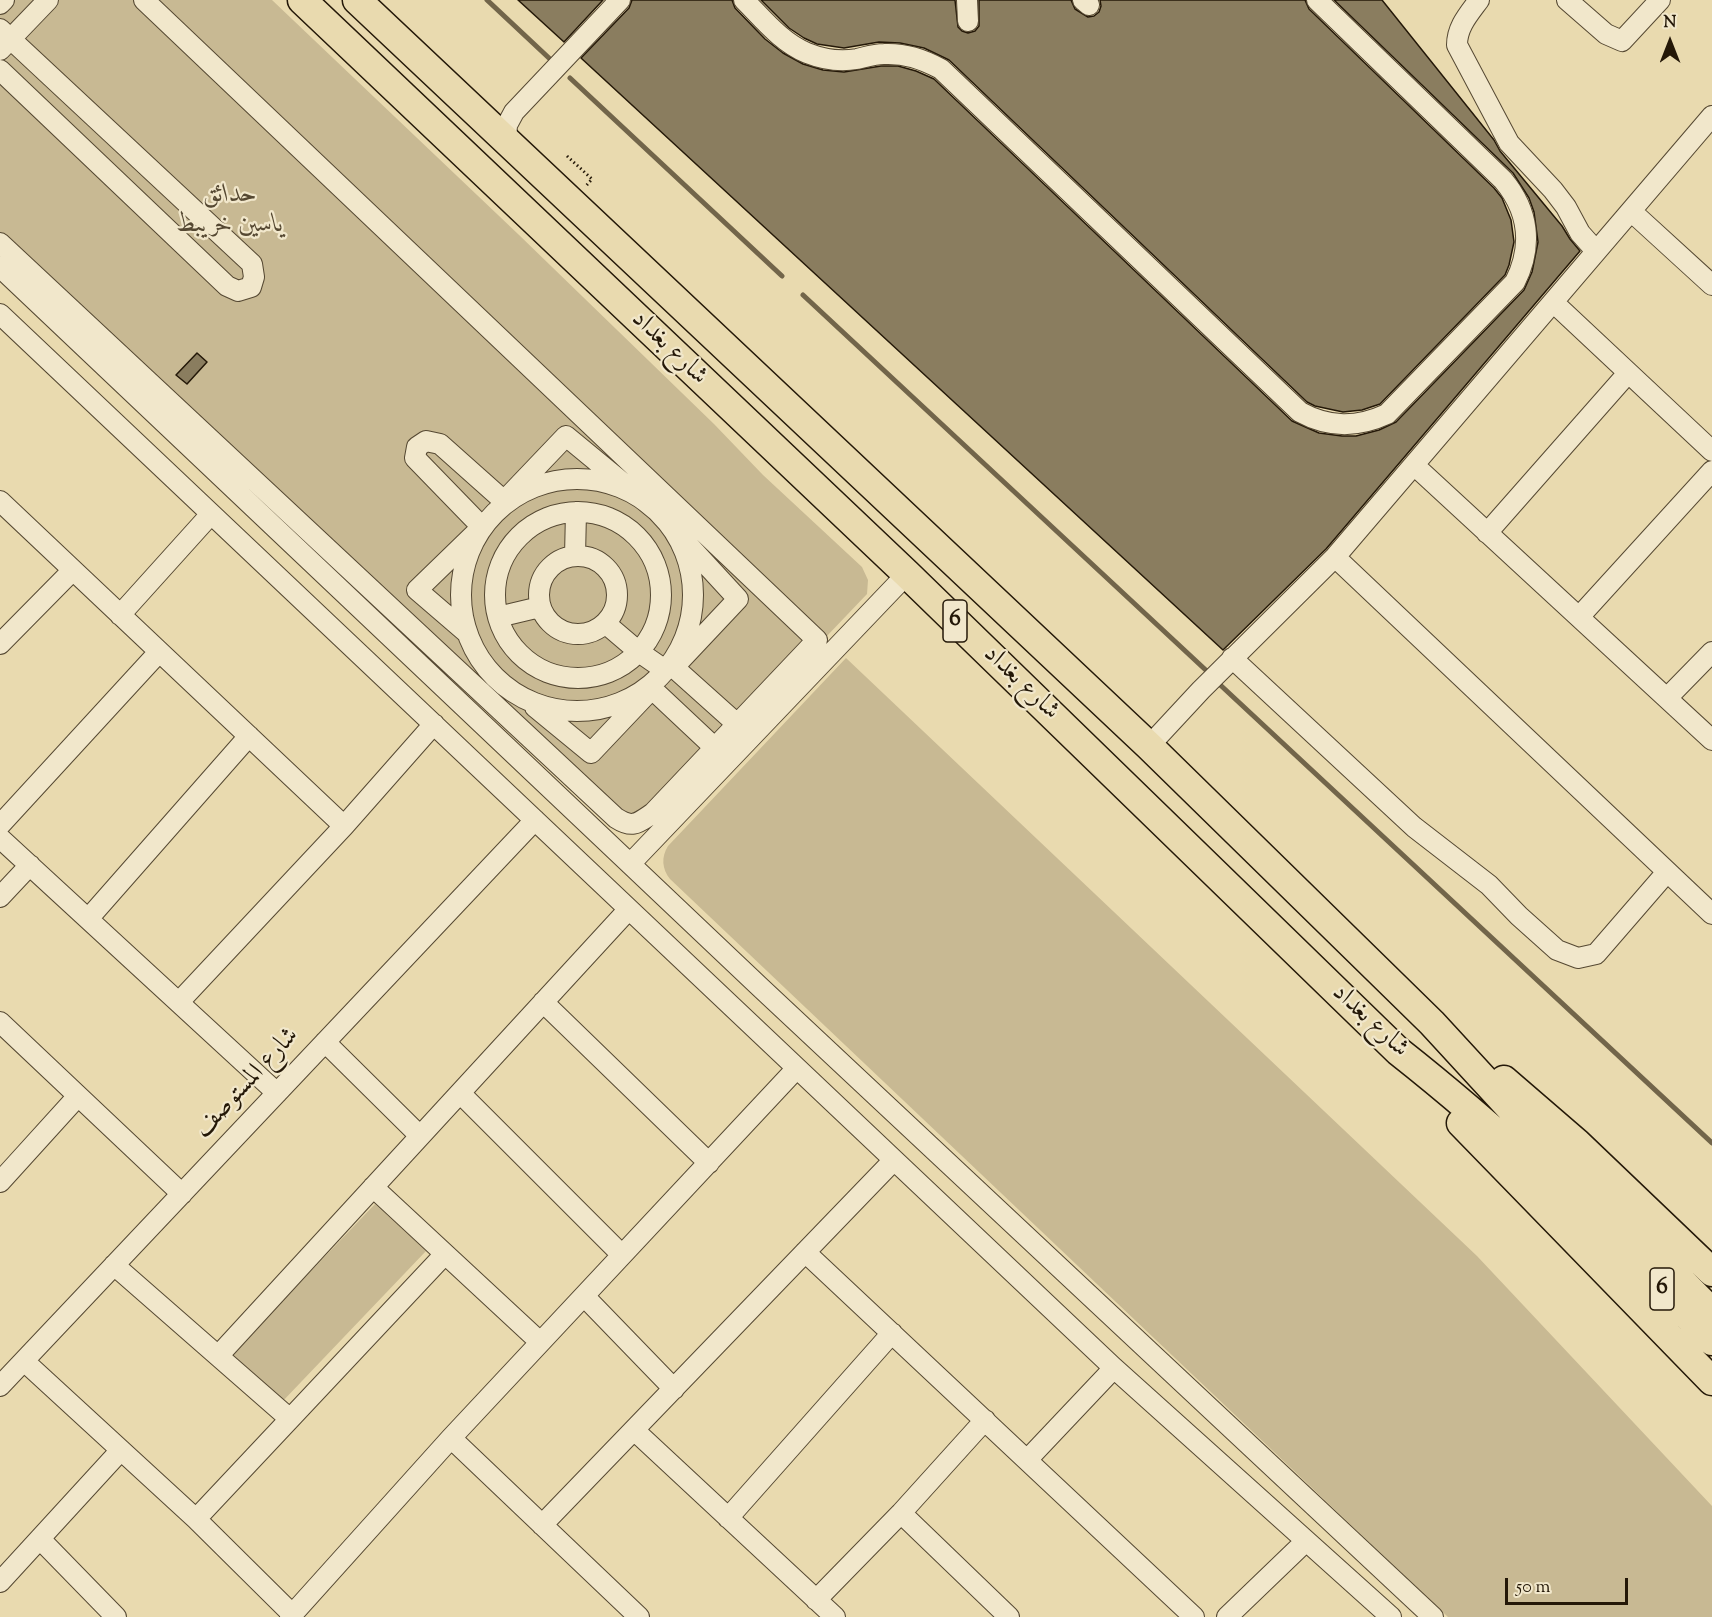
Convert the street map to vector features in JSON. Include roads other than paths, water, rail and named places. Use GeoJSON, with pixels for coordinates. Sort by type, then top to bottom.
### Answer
{"type":"FeatureCollection","features":[{"type":"Feature","properties":{"kind":"highway","name":"شارع بغداد"},"geometry":{"type":"LineString","coordinates":[[302,0],[907,574],[1398,1052],[1618,1230],[1712,1312]]}},
{"type":"Feature","properties":{"kind":"highway","name":"شارع بغداد"},"geometry":{"type":"LineString","coordinates":[[357,0],[1149,746],[1432,1023],[1618,1230],[1712,1341]]}},
{"type":"Feature","properties":{"kind":"highway"},"geometry":{"type":"LineString","coordinates":[[1432,1023],[1480,1060],[1577,1143],[1712,1272]]}},
{"type":"Feature","properties":{"kind":"highway"},"geometry":{"type":"LineString","coordinates":[[1398,1052],[1438,1099],[1712,1382]]}},
{"type":"Feature","properties":{"kind":"street"},"geometry":{"type":"LineString","coordinates":[[0,4],[4,0]]}},
{"type":"Feature","properties":{"kind":"street"},"geometry":{"type":"LineString","coordinates":[[0,70],[227,286],[238,291],[251,287],[254,277],[252,264],[4,39],[48,0]]}},
{"type":"Feature","properties":{"kind":"street"},"geometry":{"type":"LineString","coordinates":[[0,243],[625,824],[637,824],[653,813],[817,639],[144,0]]}},
{"type":"Feature","properties":{"kind":"street"},"geometry":{"type":"LineString","coordinates":[[480,117],[494,114],[507,105],[607,0]]}},
{"type":"Feature","properties":{"kind":"street"},"geometry":{"type":"LineString","coordinates":[[506,141],[507,125],[514,112],[620,0]]}},
{"type":"Feature","properties":{"kind":"street"},"geometry":{"type":"LineString","coordinates":[[744,0],[784,39],[806,53],[844,60],[881,54],[906,55],[940,69],[1300,412],[1330,424],[1364,423],[1387,414],[1515,282],[1525,256],[1526,229],[1519,202],[1503,180],[1317,0]]}},
{"type":"Feature","properties":{"kind":"street"},"geometry":{"type":"LineString","coordinates":[[1479,0],[1462,24],[1457,35],[1457,45],[1509,143],[1553,190],[1566,207],[1580,233],[1596,251]]}},
{"type":"Feature","properties":{"kind":"street"},"geometry":{"type":"LineString","coordinates":[[1567,0],[1606,34],[1622,40],[1660,0]]}},
{"type":"Feature","properties":{"kind":"street"},"geometry":{"type":"LineString","coordinates":[[1149,746],[1201,690],[1335,557],[1596,251],[1709,126]]}},
{"type":"Feature","properties":{"kind":"street"},"geometry":{"type":"LineString","coordinates":[[1631,211],[1712,285]]}},
{"type":"Feature","properties":{"kind":"street"},"geometry":{"type":"LineString","coordinates":[[0,267],[1420,1613]]}},
{"type":"Feature","properties":{"kind":"street"},"geometry":{"type":"LineString","coordinates":[[37,302],[6,320],[1114,1368],[1391,1617]]}},
{"type":"Feature","properties":{"kind":"street"},"geometry":{"type":"LineString","coordinates":[[1553,302],[1712,451]]}},
{"type":"Feature","properties":{"kind":"street"},"geometry":{"type":"LineString","coordinates":[[1487,533],[1628,373]]}},
{"type":"Feature","properties":{"kind":"street"},"geometry":{"type":"LineString","coordinates":[[467,633],[417,591],[481,529],[566,436],[657,510],[738,599],[670,667],[591,753],[493,676],[474,650],[462,612],[460,589],[471,546],[481,529]]}},
{"type":"Feature","properties":{"kind":"street"},"geometry":{"type":"LineString","coordinates":[[512,545],[481,529],[415,458],[417,447],[426,441],[440,444],[504,501],[534,487],[555,481],[577,479],[599,481],[620,487],[640,497],[657,510],[672,528],[684,548],[691,570],[694,593],[692,616],[685,638],[670,667]]}},
{"type":"Feature","properties":{"kind":"street"},"geometry":{"type":"LineString","coordinates":[[1414,465],[1712,740]]}},
{"type":"Feature","properties":{"kind":"street"},"geometry":{"type":"LineString","coordinates":[[1579,617],[1712,471]]}},
{"type":"Feature","properties":{"kind":"street"},"geometry":{"type":"LineString","coordinates":[[510,498],[526,531]]}},
{"type":"Feature","properties":{"kind":"street"},"geometry":{"type":"LineString","coordinates":[[0,501],[344,826]]}},
{"type":"Feature","properties":{"kind":"street"},"geometry":{"type":"LineString","coordinates":[[632,532],[657,510]]}},
{"type":"Feature","properties":{"kind":"street"},"geometry":{"type":"LineString","coordinates":[[575,556],[576,512]]}},
{"type":"Feature","properties":{"kind":"street"},"geometry":{"type":"LineString","coordinates":[[592,513],[608,518],[632,532],[646,548],[655,562],[660,577],[662,594],[660,610],[656,626],[648,640],[639,652],[625,664],[596,676],[563,677],[547,672],[520,655],[509,643],[498,617],[495,597],[496,581],[500,565],[512,545],[526,531],[544,519],[560,514],[592,513]]}},
{"type":"Feature","properties":{"kind":"street"},"geometry":{"type":"LineString","coordinates":[[120,615],[211,514]]}},
{"type":"Feature","properties":{"kind":"street"},"geometry":{"type":"LineString","coordinates":[[575,556],[589,557],[598,561],[612,574],[616,583],[617,602],[614,611],[605,623],[585,633],[567,632],[550,623],[540,607],[539,589],[546,571],[561,559],[575,556]]}},
{"type":"Feature","properties":{"kind":"street"},"geometry":{"type":"LineString","coordinates":[[1335,557],[1712,914]]}},
{"type":"Feature","properties":{"kind":"street"},"geometry":{"type":"LineString","coordinates":[[0,644],[73,570]]}},
{"type":"Feature","properties":{"kind":"street"},"geometry":{"type":"LineString","coordinates":[[630,864],[907,574]]}},
{"type":"Feature","properties":{"kind":"street"},"geometry":{"type":"LineString","coordinates":[[498,617],[540,607]]}},
{"type":"Feature","properties":{"kind":"street"},"geometry":{"type":"LineString","coordinates":[[605,623],[639,652],[670,667],[737,724]]}},
{"type":"Feature","properties":{"kind":"street"},"geometry":{"type":"LineString","coordinates":[[366,660],[389,635]]}},
{"type":"Feature","properties":{"kind":"street"},"geometry":{"type":"LineString","coordinates":[[0,825],[159,652]]}},
{"type":"Feature","properties":{"kind":"street"},"geometry":{"type":"LineString","coordinates":[[1666,698],[1712,652]]}},
{"type":"Feature","properties":{"kind":"street"},"geometry":{"type":"LineString","coordinates":[[493,676],[520,655]]}},
{"type":"Feature","properties":{"kind":"street"},"geometry":{"type":"LineString","coordinates":[[1227,664],[1414,827],[1489,885],[1557,950],[1578,958],[1596,954],[1667,872]]}},
{"type":"Feature","properties":{"kind":"street"},"geometry":{"type":"LineString","coordinates":[[651,688],[715,748]]}},
{"type":"Feature","properties":{"kind":"street"},"geometry":{"type":"LineString","coordinates":[[526,700],[567,711],[588,711],[609,707],[651,688]]}},
{"type":"Feature","properties":{"kind":"street"},"geometry":{"type":"LineString","coordinates":[[179,1002],[344,826],[434,724]]}},
{"type":"Feature","properties":{"kind":"street"},"geometry":{"type":"LineString","coordinates":[[88,919],[249,736]]}},
{"type":"Feature","properties":{"kind":"street","name":"شارع المستوصف"},"geometry":{"type":"LineString","coordinates":[[0,1386],[535,820]]}},
{"type":"Feature","properties":{"kind":"street"},"geometry":{"type":"LineString","coordinates":[[0,838],[277,1093]]}},
{"type":"Feature","properties":{"kind":"street"},"geometry":{"type":"LineString","coordinates":[[0,897],[30,865]]}},
{"type":"Feature","properties":{"kind":"street"},"geometry":{"type":"LineString","coordinates":[[218,1356],[629,909]]}},
{"type":"Feature","properties":{"kind":"street"},"geometry":{"type":"LineString","coordinates":[[738,1012],[761,988]]}},
{"type":"Feature","properties":{"kind":"street"},"geometry":{"type":"LineString","coordinates":[[543,1002],[709,1163]]}},
{"type":"Feature","properties":{"kind":"street"},"geometry":{"type":"LineString","coordinates":[[0,1022],[182,1194]]}},
{"type":"Feature","properties":{"kind":"street"},"geometry":{"type":"LineString","coordinates":[[325,1042],[420,1136]]}},
{"type":"Feature","properties":{"kind":"street"},"geometry":{"type":"LineString","coordinates":[[24,1361],[196,1519],[291,1616],[451,1438],[797,1068]]}},
{"type":"Feature","properties":{"kind":"street"},"geometry":{"type":"LineString","coordinates":[[460,1093],[622,1255]]}},
{"type":"Feature","properties":{"kind":"street"},"geometry":{"type":"LineString","coordinates":[[0,1182],[78,1096]]}},
{"type":"Feature","properties":{"kind":"street"},"geometry":{"type":"LineString","coordinates":[[542,1525],[894,1160]]}},
{"type":"Feature","properties":{"kind":"street"},"geometry":{"type":"LineString","coordinates":[[373,1187],[540,1342]]}},
{"type":"Feature","properties":{"kind":"street"},"geometry":{"type":"LineString","coordinates":[[805,1252],[1194,1617]]}},
{"type":"Feature","properties":{"kind":"street"},"geometry":{"type":"LineString","coordinates":[[196,1519],[445,1254]]}},
{"type":"Feature","properties":{"kind":"street"},"geometry":{"type":"LineString","coordinates":[[114,1265],[290,1419]]}},
{"type":"Feature","properties":{"kind":"street"},"geometry":{"type":"LineString","coordinates":[[584,1296],[674,1389]]}},
{"type":"Feature","properties":{"kind":"street"},"geometry":{"type":"LineString","coordinates":[[728,1518],[892,1333]]}},
{"type":"Feature","properties":{"kind":"street"},"geometry":{"type":"LineString","coordinates":[[1027,1460],[1114,1368]]}},
{"type":"Feature","properties":{"kind":"street"},"geometry":{"type":"LineString","coordinates":[[816,1599],[901,1513],[985,1420]]}},
{"type":"Feature","properties":{"kind":"street"},"geometry":{"type":"LineString","coordinates":[[634,1430],[835,1617]]}},
{"type":"Feature","properties":{"kind":"street"},"geometry":{"type":"LineString","coordinates":[[451,1438],[639,1617]]}},
{"type":"Feature","properties":{"kind":"street"},"geometry":{"type":"LineString","coordinates":[[0,1582],[121,1450]]}},
{"type":"Feature","properties":{"kind":"street"},"geometry":{"type":"LineString","coordinates":[[901,1513],[1009,1617]]}},
{"type":"Feature","properties":{"kind":"street"},"geometry":{"type":"LineString","coordinates":[[40,1539],[116,1617]]}},
{"type":"Feature","properties":{"kind":"street"},"geometry":{"type":"LineString","coordinates":[[1227,1617],[1306,1541]]}},
{"type":"Feature","properties":{"kind":"waterway"},"geometry":{"type":"LineString","coordinates":[[487,0],[550,59]]}},
{"type":"Feature","properties":{"kind":"waterway"},"geometry":{"type":"LineString","coordinates":[[570,78],[782,276]]}},
{"type":"Feature","properties":{"kind":"waterway"},"geometry":{"type":"LineString","coordinates":[[803,295],[1210,674]]}},
{"type":"Feature","properties":{"kind":"waterway"},"geometry":{"type":"LineString","coordinates":[[1216,681],[1712,1143]]}},
{"type":"Feature","properties":{"kind":"park label","name":"حدائق ياسين خريبط"},"geometry":{"type":"Point","coordinates":[230,212]}}]}
